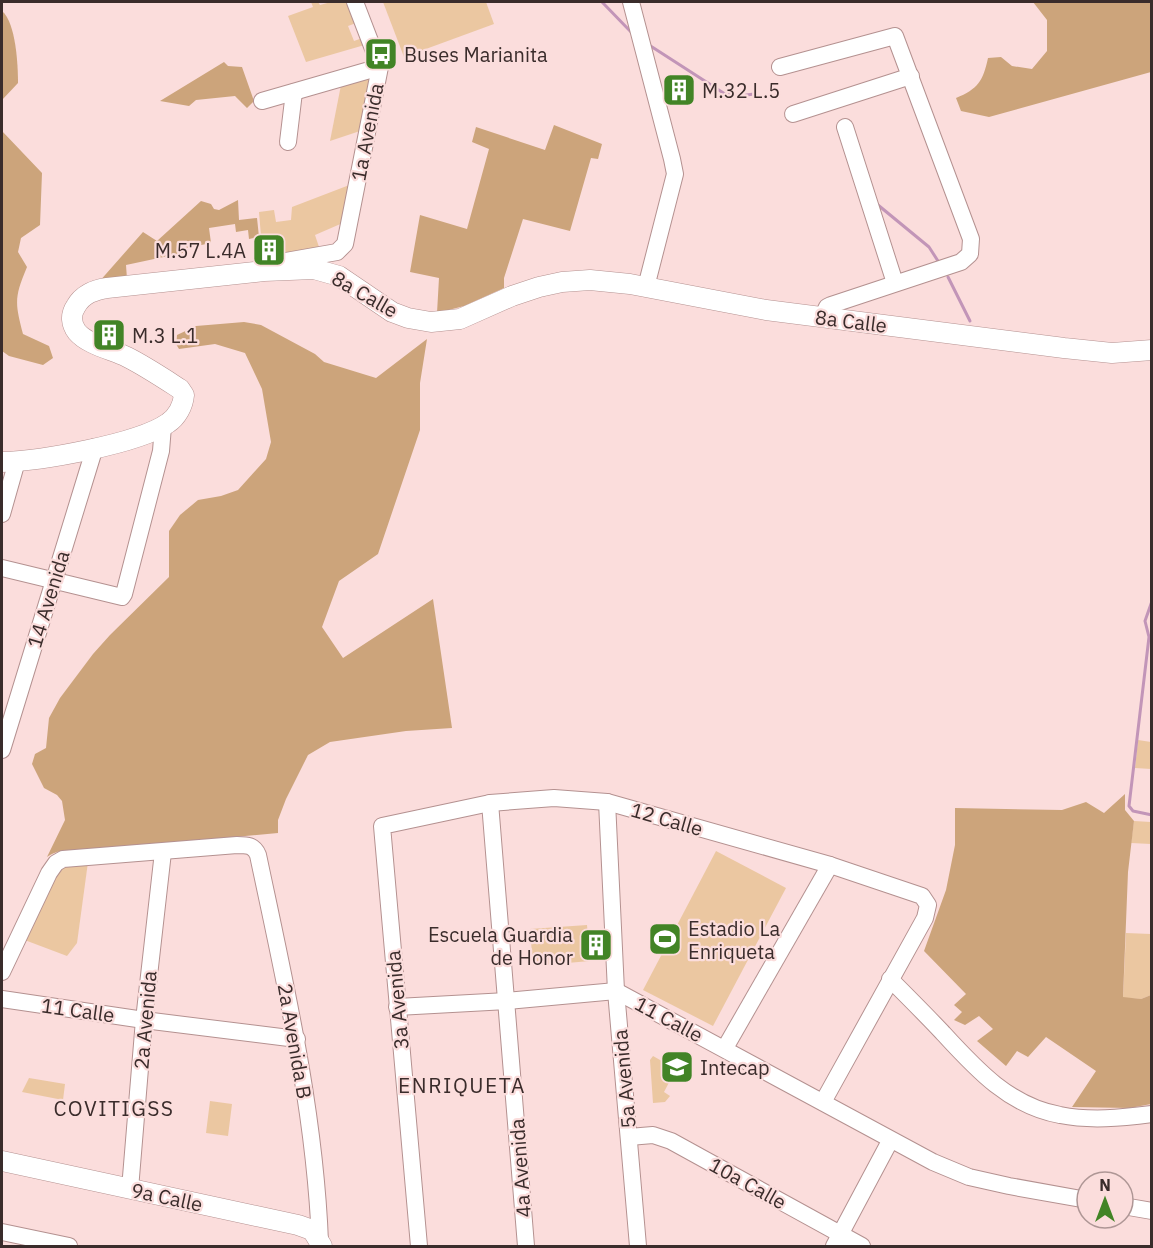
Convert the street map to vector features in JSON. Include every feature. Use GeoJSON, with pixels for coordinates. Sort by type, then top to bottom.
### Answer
{"type":"FeatureCollection","features":[{"type":"Feature","properties":{"kind":"main road","name":"8a Calle"},"geometry":{"type":"LineString","coordinates":[[9,462],[128,440],[163,426],[182,406],[184,399],[182,391],[136,362],[80,335],[74,326],[72,315],[79,301],[88,293],[107,288],[273,271],[304,268],[331,273],[345,279],[392,312],[423,322],[460,319],[512,296],[562,282],[590,280],[646,287],[741,306],[1097,352],[1136,353],[1152,350]]}},
{"type":"Feature","properties":{"kind":"main road","name":"9a Calle"},"geometry":{"type":"LineString","coordinates":[[2,1161],[298,1225],[312,1230],[321,1244]]}},
{"type":"Feature","properties":{"kind":"street","name":"1a Avenida"},"geometry":{"type":"LineString","coordinates":[[273,271],[286,261],[332,253],[340,250],[345,244],[380,68],[355,2]]}},
{"type":"Feature","properties":{"kind":"street"},"geometry":{"type":"LineString","coordinates":[[631,2],[675,174],[646,287]]}},
{"type":"Feature","properties":{"kind":"street"},"geometry":{"type":"LineString","coordinates":[[780,67],[895,36],[968,229],[971,251],[968,257],[956,264],[831,305],[827,307],[822,317]]}},
{"type":"Feature","properties":{"kind":"street"},"geometry":{"type":"LineString","coordinates":[[262,101],[380,68]]}},
{"type":"Feature","properties":{"kind":"street"},"geometry":{"type":"LineString","coordinates":[[793,114],[910,76]]}},
{"type":"Feature","properties":{"kind":"street"},"geometry":{"type":"LineString","coordinates":[[288,142],[294,92]]}},
{"type":"Feature","properties":{"kind":"street"},"geometry":{"type":"LineString","coordinates":[[845,127],[895,283]]}},
{"type":"Feature","properties":{"kind":"street"},"geometry":{"type":"LineString","coordinates":[[2,568],[119,597],[124,594],[161,451],[163,426]]}},
{"type":"Feature","properties":{"kind":"street","name":"14 Avenida"},"geometry":{"type":"LineString","coordinates":[[2,750],[5,729],[95,447]]}},
{"type":"Feature","properties":{"kind":"street"},"geometry":{"type":"LineString","coordinates":[[2,514],[9,462]]}},
{"type":"Feature","properties":{"kind":"street","name":"12 Calle"},"geometry":{"type":"LineString","coordinates":[[382,826],[490,803],[554,798],[608,802],[831,865],[922,896],[928,904],[925,918],[890,979]]}},
{"type":"Feature","properties":{"kind":"street","name":"5a Avenida"},"geometry":{"type":"LineString","coordinates":[[608,802],[616,991],[638,1246]]}},
{"type":"Feature","properties":{"kind":"street","name":"4a Avenida"},"geometry":{"type":"LineString","coordinates":[[490,803],[526,1246]]}},
{"type":"Feature","properties":{"kind":"street","name":"3a Avenida"},"geometry":{"type":"LineString","coordinates":[[382,826],[419,1246]]}},
{"type":"Feature","properties":{"kind":"street","name":"2a Avenida B"},"geometry":{"type":"LineString","coordinates":[[163,852],[250,846],[258,855],[297,1039],[316,1172],[321,1244]]}},
{"type":"Feature","properties":{"kind":"street"},"geometry":{"type":"LineString","coordinates":[[2,972],[53,866],[63,859],[163,852]]}},
{"type":"Feature","properties":{"kind":"street","name":"2a Avenida"},"geometry":{"type":"LineString","coordinates":[[130,1189],[144,1020],[163,852]]}},
{"type":"Feature","properties":{"kind":"street"},"geometry":{"type":"LineString","coordinates":[[725,1048],[831,865]]}},
{"type":"Feature","properties":{"kind":"street"},"geometry":{"type":"LineString","coordinates":[[823,1102],[890,979],[970,1062],[998,1088],[1018,1101],[1060,1116],[1099,1119],[1152,1114]]}},
{"type":"Feature","properties":{"kind":"street","name":"11 Calle"},"geometry":{"type":"LineString","coordinates":[[397,1007],[507,1001],[616,991],[725,1048],[890,1141],[933,1162],[969,1177],[1075,1198]]}},
{"type":"Feature","properties":{"kind":"street","name":"11 Calle"},"geometry":{"type":"LineString","coordinates":[[2,999],[297,1039]]}},
{"type":"Feature","properties":{"kind":"street","name":"10a Calle"},"geometry":{"type":"LineString","coordinates":[[629,1137],[653,1135],[671,1141],[837,1241],[862,1246]]}},
{"type":"Feature","properties":{"kind":"street"},"geometry":{"type":"LineString","coordinates":[[837,1241],[890,1141]]}},
{"type":"Feature","properties":{"kind":"street"},"geometry":{"type":"LineString","coordinates":[[1135,1208],[1152,1211]]}},
{"type":"Feature","properties":{"kind":"street"},"geometry":{"type":"LineString","coordinates":[[2,1232],[69,1246]]}},
{"type":"Feature","properties":{"kind":"shaded area"},"geometry":{"type":"Polygon","coordinates":[[[311,2],[318,2],[320,5],[331,2],[352,2],[359,22],[348,26],[354,41],[365,37],[368,44],[306,62],[288,16],[313,7],[311,2]]]}},
{"type":"Feature","properties":{"kind":"shaded area"},"geometry":{"type":"Polygon","coordinates":[[[383,2],[486,2],[494,24],[404,57],[383,2]]]}},
{"type":"Feature","properties":{"kind":"shaded area"},"geometry":{"type":"Polygon","coordinates":[[[1033,2],[1151,2],[1151,72],[989,117],[961,111],[956,98],[970,91],[978,83],[984,73],[988,58],[1001,57],[1012,66],[1032,69],[1047,51],[1047,20],[1033,2]]]}},
{"type":"Feature","properties":{"kind":"shaded area"},"geometry":{"type":"Polygon","coordinates":[[[2,11],[7,17],[13,34],[17,55],[18,83],[2,100],[2,11]]]}},
{"type":"Feature","properties":{"kind":"shaded area"},"geometry":{"type":"Polygon","coordinates":[[[224,62],[228,66],[242,67],[254,101],[247,108],[235,96],[196,100],[189,106],[160,101],[224,62]]]}},
{"type":"Feature","properties":{"kind":"shaded area"},"geometry":{"type":"Polygon","coordinates":[[[377,70],[366,129],[330,141],[342,80],[377,70]]]}},
{"type":"Feature","properties":{"kind":"shaded area"},"geometry":{"type":"Polygon","coordinates":[[[554,125],[602,144],[598,159],[591,158],[570,231],[523,219],[504,278],[504,288],[464,306],[437,313],[439,278],[410,272],[420,215],[467,229],[489,149],[472,142],[476,127],[545,150],[554,125]]]}},
{"type":"Feature","properties":{"kind":"shaded area"},"geometry":{"type":"Polygon","coordinates":[[[2,131],[42,173],[40,225],[21,238],[18,252],[27,267],[17,300],[23,334],[49,346],[53,358],[43,365],[9,356],[2,351],[2,131]]]}},
{"type":"Feature","properties":{"kind":"shaded area"},"geometry":{"type":"Polygon","coordinates":[[[352,184],[345,222],[315,235],[319,247],[277,256],[275,234],[261,236],[259,212],[274,210],[276,222],[291,220],[292,207],[352,184]]]}},
{"type":"Feature","properties":{"kind":"shaded area"},"geometry":{"type":"Polygon","coordinates":[[[238,200],[239,220],[257,218],[259,237],[249,239],[248,230],[236,232],[235,224],[209,228],[211,243],[187,248],[187,252],[126,265],[127,279],[98,283],[143,232],[157,241],[201,201],[219,210],[238,200]]]}},
{"type":"Feature","properties":{"kind":"shaded area"},"geometry":{"type":"Polygon","coordinates":[[[244,322],[261,325],[315,354],[324,362],[376,378],[427,339],[420,383],[420,430],[378,554],[339,581],[322,627],[343,658],[433,599],[452,728],[406,731],[330,742],[308,755],[286,799],[278,820],[278,833],[72,852],[62,851],[47,857],[65,820],[62,801],[57,795],[44,788],[32,764],[35,754],[46,748],[49,718],[60,698],[110,635],[169,577],[169,531],[180,515],[198,500],[238,490],[266,459],[271,442],[262,389],[245,353],[215,344],[179,349],[176,344],[177,335],[196,326],[244,322]]]}},
{"type":"Feature","properties":{"kind":"shaded area"},"geometry":{"type":"Polygon","coordinates":[[[1138,740],[1151,742],[1151,769],[1135,768],[1138,740]]]}},
{"type":"Feature","properties":{"kind":"shaded area"},"geometry":{"type":"Polygon","coordinates":[[[1125,794],[1125,810],[1134,821],[1128,872],[1123,997],[1141,999],[1151,995],[1151,1104],[1130,1108],[1072,1107],[1096,1071],[1046,1037],[1028,1057],[1017,1051],[1006,1066],[977,1041],[993,1029],[979,1016],[965,1025],[954,1020],[962,1012],[954,1005],[966,994],[924,951],[946,890],[955,845],[955,808],[1062,810],[1086,802],[1104,813],[1125,794]]]}},
{"type":"Feature","properties":{"kind":"shaded area"},"geometry":{"type":"Polygon","coordinates":[[[1134,821],[1151,822],[1151,844],[1131,843],[1134,821]]]}},
{"type":"Feature","properties":{"kind":"shaded area"},"geometry":{"type":"Polygon","coordinates":[[[716,851],[786,888],[713,1026],[643,990],[716,851]]]}},
{"type":"Feature","properties":{"kind":"shaded area"},"geometry":{"type":"Polygon","coordinates":[[[88,862],[77,943],[67,956],[22,939],[62,867],[88,862]]]}},
{"type":"Feature","properties":{"kind":"shaded area"},"geometry":{"type":"Polygon","coordinates":[[[587,925],[590,961],[533,966],[530,929],[587,925]]]}},
{"type":"Feature","properties":{"kind":"shaded area"},"geometry":{"type":"Polygon","coordinates":[[[1126,933],[1151,934],[1151,995],[1141,999],[1123,998],[1126,933]]]}},
{"type":"Feature","properties":{"kind":"shaded area"},"geometry":{"type":"Polygon","coordinates":[[[653,1056],[676,1069],[664,1092],[670,1096],[665,1102],[653,1103],[650,1060],[653,1056]]]}},
{"type":"Feature","properties":{"kind":"shaded area"},"geometry":{"type":"Polygon","coordinates":[[[29,1078],[65,1084],[63,1100],[22,1092],[29,1078]]]}},
{"type":"Feature","properties":{"kind":"shaded area"},"geometry":{"type":"Polygon","coordinates":[[[210,1101],[232,1104],[228,1136],[206,1133],[210,1101]]]}},
{"type":"Feature","properties":{"kind":"waterway"},"geometry":{"type":"LineString","coordinates":[[602,2],[632,33]]}},
{"type":"Feature","properties":{"kind":"waterway"},"geometry":{"type":"LineString","coordinates":[[649,45],[725,94],[739,96],[754,94]]}},
{"type":"Feature","properties":{"kind":"waterway"},"geometry":{"type":"LineString","coordinates":[[878,205],[929,247],[938,261]]}},
{"type":"Feature","properties":{"kind":"waterway"},"geometry":{"type":"LineString","coordinates":[[948,277],[970,321]]}},
{"type":"Feature","properties":{"kind":"waterway"},"geometry":{"type":"LineString","coordinates":[[1152,601],[1145,621],[1149,637],[1129,806],[1133,811],[1152,815]]}},
{"type":"Feature","properties":{"kind":"place","name":"Buses Marianita"},"geometry":{"type":"Point","coordinates":[381,54]}},
{"type":"Feature","properties":{"kind":"place","name":"M.32 L.5"},"geometry":{"type":"Point","coordinates":[679,90]}},
{"type":"Feature","properties":{"kind":"place","name":"M.57 L.4A"},"geometry":{"type":"Point","coordinates":[269,250]}},
{"type":"Feature","properties":{"kind":"place","name":"M.3 L.1"},"geometry":{"type":"Point","coordinates":[109,335]}},
{"type":"Feature","properties":{"kind":"place","name":"Estadio La Enriqueta"},"geometry":{"type":"Point","coordinates":[665,939]}},
{"type":"Feature","properties":{"kind":"place","name":"Escuela Guardia de Honor"},"geometry":{"type":"Point","coordinates":[596,945]}},
{"type":"Feature","properties":{"kind":"place","name":"Intecap"},"geometry":{"type":"Point","coordinates":[677,1067]}},
{"type":"Feature","properties":{"kind":"district","name":"ENRIQUETA"},"geometry":{"type":"Point","coordinates":[462,1085]}},
{"type":"Feature","properties":{"kind":"district","name":"COVITIGSS"},"geometry":{"type":"Point","coordinates":[114,1108]}}]}
